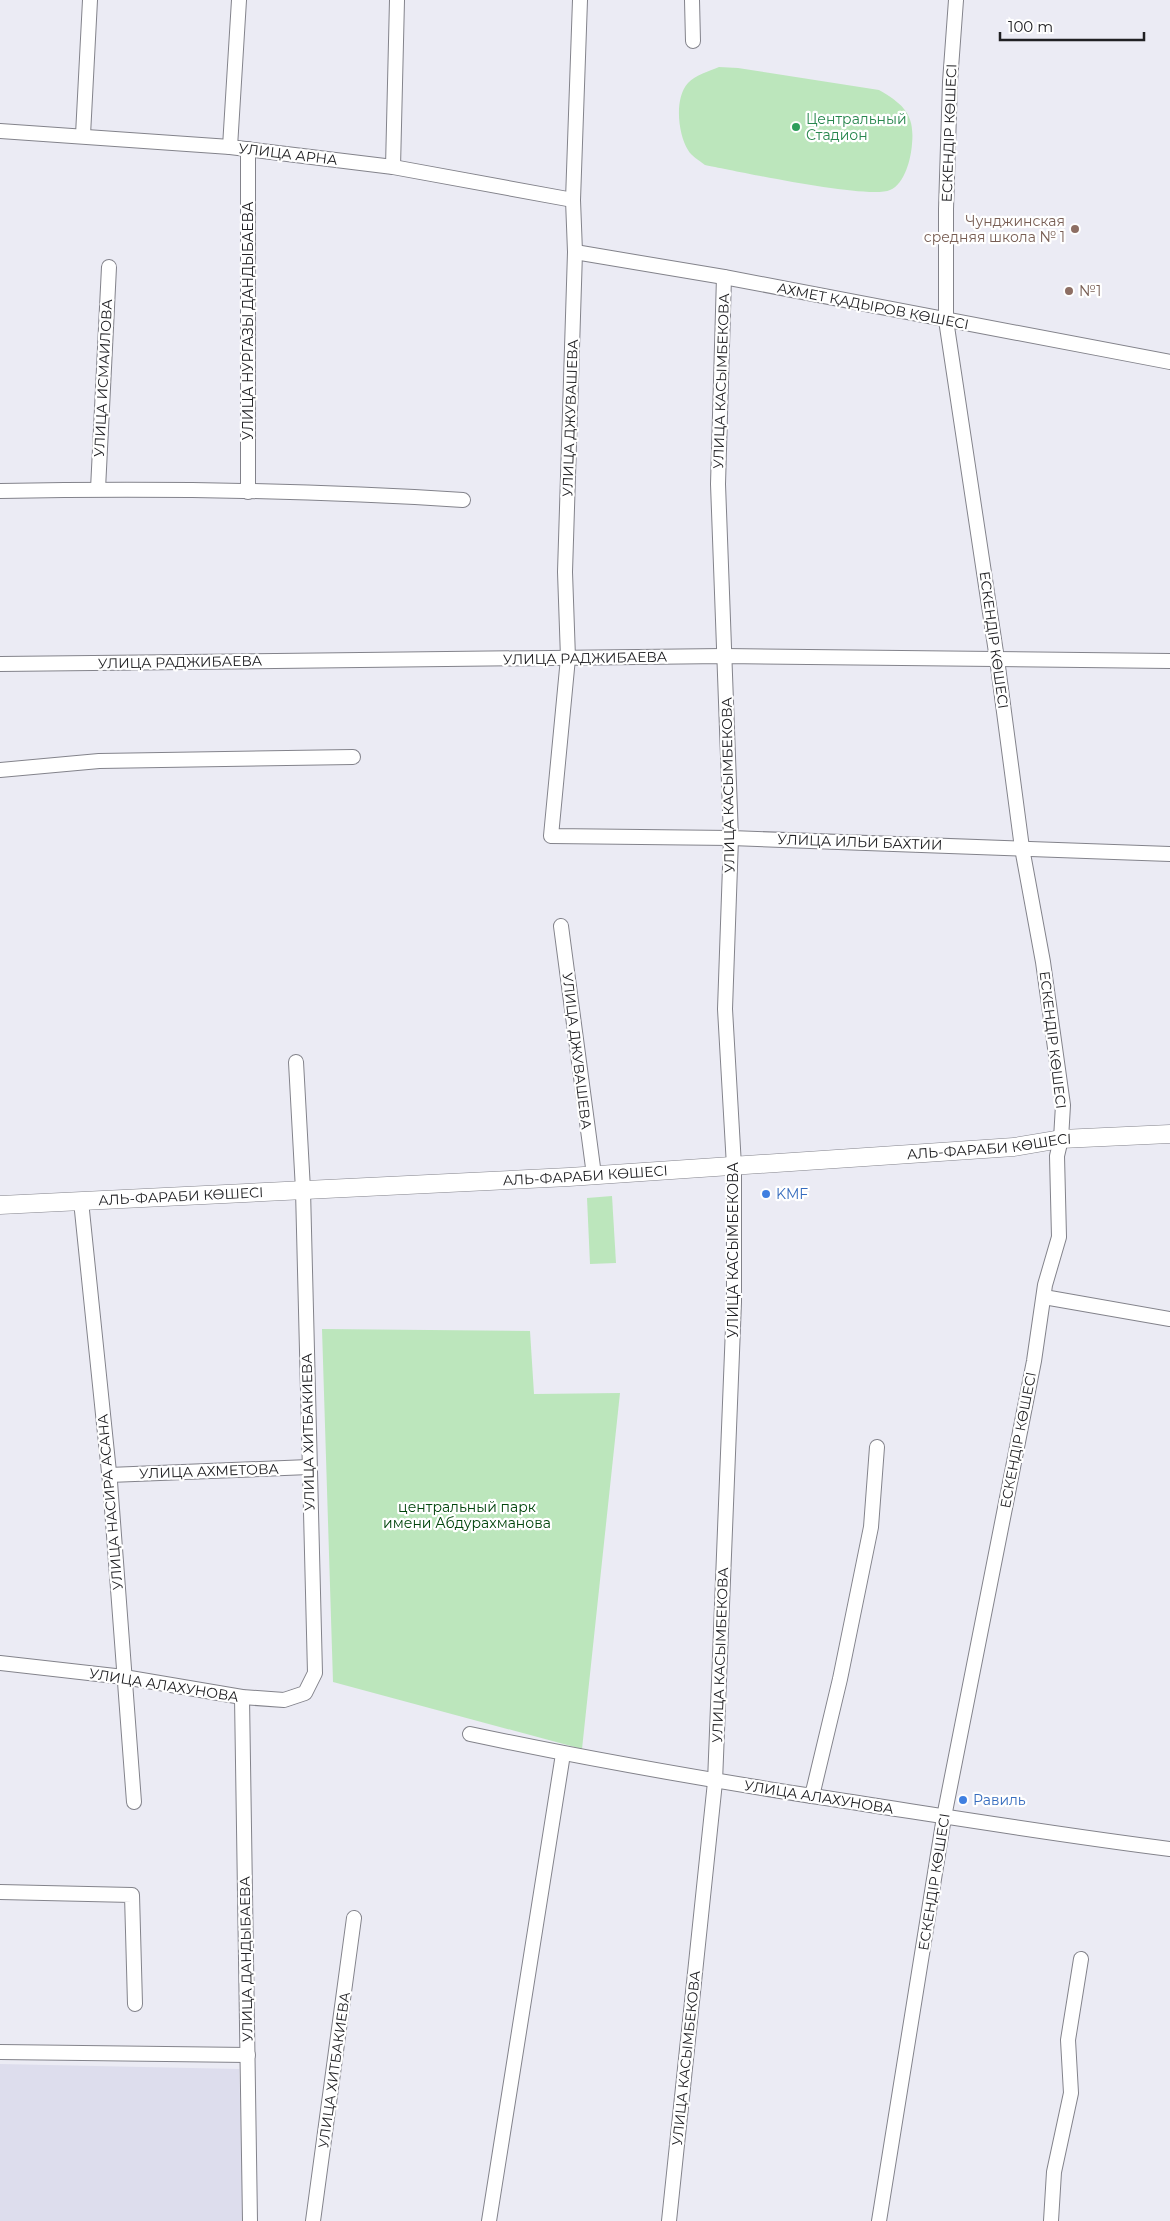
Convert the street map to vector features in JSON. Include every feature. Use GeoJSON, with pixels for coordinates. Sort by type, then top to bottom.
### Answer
{"type":"FeatureCollection","features":[{"type":"Feature","properties":{"kind":"main road","name":"АЛЬ-ФАРАБИ КӨШЕСІ"},"geometry":{"type":"LineString","coordinates":[[0,1205],[594,1175],[1014,1147],[1061,1139],[1170,1134]]}},
{"type":"Feature","properties":{"kind":"street"},"geometry":{"type":"LineString","coordinates":[[83,135],[90,0]]}},
{"type":"Feature","properties":{"kind":"street"},"geometry":{"type":"LineString","coordinates":[[230,147],[239,0]]}},
{"type":"Feature","properties":{"kind":"street"},"geometry":{"type":"LineString","coordinates":[[393,167],[397,0]]}},
{"type":"Feature","properties":{"kind":"street","name":"УЛИЦА ДЖУВАШЕВА"},"geometry":{"type":"LineString","coordinates":[[550,836],[568,658],[565,572],[575,252],[573,200],[580,0]]}},
{"type":"Feature","properties":{"kind":"street"},"geometry":{"type":"LineString","coordinates":[[692,0],[693,40]]}},
{"type":"Feature","properties":{"kind":"street","name":"ЕСКЕНДІР КӨШЕСІ"},"geometry":{"type":"LineString","coordinates":[[878,2221],[944,1818],[1034,1361],[1044,1297],[1059,1236],[1057,1156],[1061,1139],[1063,1105],[1043,962],[1022,848],[997,659],[946,320],[946,199],[950,82],[956,0]]}},
{"type":"Feature","properties":{"kind":"street","name":"УЛИЦА АРНА"},"geometry":{"type":"LineString","coordinates":[[0,131],[83,135],[248,149],[393,167],[573,200]]}},
{"type":"Feature","properties":{"kind":"street","name":"УЛИЦА НУРГАЗЫ ДАНДЫБАЕВА"},"geometry":{"type":"LineString","coordinates":[[248,149],[248,492]]}},
{"type":"Feature","properties":{"kind":"street","name":"АХМЕТ ҚАДЫРОВ КӨШЕСІ"},"geometry":{"type":"LineString","coordinates":[[575,252],[724,277],[1170,362]]}},
{"type":"Feature","properties":{"kind":"street","name":"УЛИЦА ИСМАИЛОВА"},"geometry":{"type":"LineString","coordinates":[[98,489],[109,267]]}},
{"type":"Feature","properties":{"kind":"street","name":"УЛИЦА КАСЫМБЕКОВА"},"geometry":{"type":"LineString","coordinates":[[669,2221],[715,1782],[734,1302],[734,1166],[726,1009],[731,838],[718,484],[724,277]]}},
{"type":"Feature","properties":{"kind":"street"},"geometry":{"type":"LineString","coordinates":[[0,491],[98,489],[372,494],[463,500]]}},
{"type":"Feature","properties":{"kind":"street","name":"УЛИЦА РАДЖИБАЕВА"},"geometry":{"type":"LineString","coordinates":[[0,664],[724,656],[1170,661]]}},
{"type":"Feature","properties":{"kind":"street"},"geometry":{"type":"LineString","coordinates":[[0,770],[99,761],[353,756]]}},
{"type":"Feature","properties":{"kind":"street","name":"УЛИЦА ИЛЬИ БАХТИИ"},"geometry":{"type":"LineString","coordinates":[[550,836],[731,838],[1170,854]]}},
{"type":"Feature","properties":{"kind":"street","name":"УЛИЦА ДЖУВАШЕВА"},"geometry":{"type":"LineString","coordinates":[[561,926],[594,1175]]}},
{"type":"Feature","properties":{"kind":"street","name":"УЛИЦА ХИТБАКИЕВА"},"geometry":{"type":"LineString","coordinates":[[296,1062],[303,1190],[315,1673]]}},
{"type":"Feature","properties":{"kind":"street","name":"УЛИЦА НАСИРА АСАНА"},"geometry":{"type":"LineString","coordinates":[[81,1201],[109,1475],[134,1802]]}},
{"type":"Feature","properties":{"kind":"street"},"geometry":{"type":"LineString","coordinates":[[1044,1297],[1170,1319]]}},
{"type":"Feature","properties":{"kind":"street"},"geometry":{"type":"LineString","coordinates":[[812,1796],[840,1679],[871,1527],[877,1447]]}},
{"type":"Feature","properties":{"kind":"street","name":"УЛИЦА АХМЕТОВА"},"geometry":{"type":"LineString","coordinates":[[109,1475],[309,1467]]}},
{"type":"Feature","properties":{"kind":"street","name":"УЛИЦА АЛАХУНОВА"},"geometry":{"type":"LineString","coordinates":[[0,1663],[124,1677],[242,1698],[284,1700],[305,1692],[315,1673]]}},
{"type":"Feature","properties":{"kind":"street","name":"УЛИЦА ДАНДЫБАЕВА"},"geometry":{"type":"LineString","coordinates":[[242,1698],[250,2221]]}},
{"type":"Feature","properties":{"kind":"street","name":"УЛИЦА АЛАХУНОВА"},"geometry":{"type":"LineString","coordinates":[[470,1734],[563,1754],[715,1782],[944,1818],[1170,1849]]}},
{"type":"Feature","properties":{"kind":"street"},"geometry":{"type":"LineString","coordinates":[[489,2221],[563,1754]]}},
{"type":"Feature","properties":{"kind":"street"},"geometry":{"type":"LineString","coordinates":[[0,1892],[132,1895],[135,2004]]}},
{"type":"Feature","properties":{"kind":"street","name":"УЛИЦА ХИТБАКИЕВА"},"geometry":{"type":"LineString","coordinates":[[314,2221],[354,1918]]}},
{"type":"Feature","properties":{"kind":"street"},"geometry":{"type":"LineString","coordinates":[[1052,2221],[1054,2172],[1071,2093],[1068,2040],[1082,1959]]}},
{"type":"Feature","properties":{"kind":"street"},"geometry":{"type":"LineString","coordinates":[[0,2052],[248,2055]]}},
{"type":"Feature","properties":{"kind":"shaded area"},"geometry":{"type":"Polygon","coordinates":[[[0,2064],[239,2069],[245,2221],[0,2221],[0,2064]]]}},
{"type":"Feature","properties":{"kind":"green space","name":"Центральный Стадион"},"geometry":{"type":"Polygon","coordinates":[[[719,67],[738,68],[879,90],[895,100],[909,117],[912,134],[909,163],[900,182],[890,190],[877,192],[857,191],[801,184],[705,165],[688,150],[680,126],[679,107],[684,90],[691,80],[719,67]]]}},
{"type":"Feature","properties":{"kind":"green space"},"geometry":{"type":"Polygon","coordinates":[[[612,1196],[616,1263],[590,1264],[587,1198],[612,1196]]]}},
{"type":"Feature","properties":{"kind":"green space","name":"центральный парк имени Абдурахманова"},"geometry":{"type":"Polygon","coordinates":[[[322,1329],[530,1331],[534,1394],[620,1393],[582,1749],[333,1682],[322,1329]]]}},
{"type":"Feature","properties":{"kind":"place","name":"Центральный Стадион"},"geometry":{"type":"Point","coordinates":[796,127]}},
{"type":"Feature","properties":{"kind":"place","name":"Чунджинская средняя школа № 1"},"geometry":{"type":"Point","coordinates":[1075,229]}},
{"type":"Feature","properties":{"kind":"place","name":"№1"},"geometry":{"type":"Point","coordinates":[1069,291]}},
{"type":"Feature","properties":{"kind":"place","name":"KMF"},"geometry":{"type":"Point","coordinates":[766,1194]}},
{"type":"Feature","properties":{"kind":"place","name":"Равиль"},"geometry":{"type":"Point","coordinates":[963,1800]}}]}
